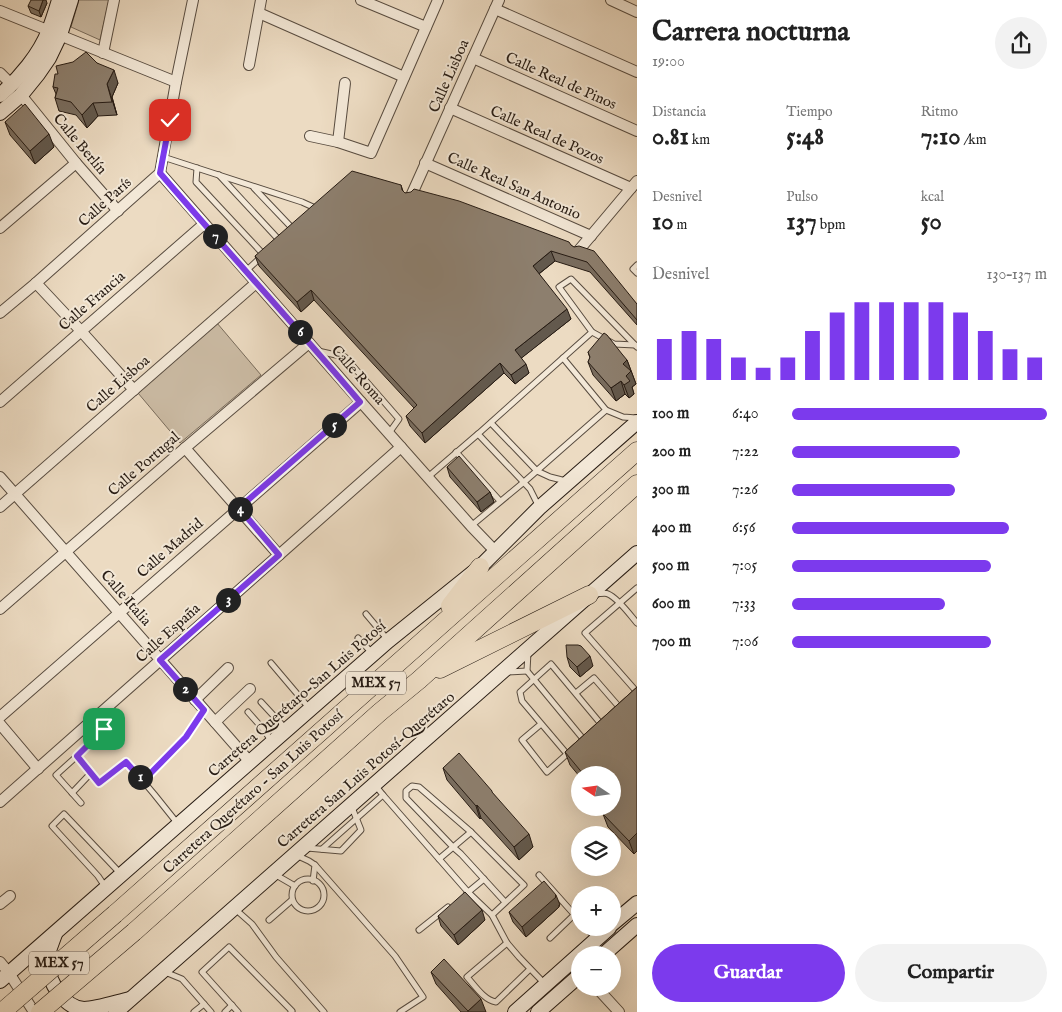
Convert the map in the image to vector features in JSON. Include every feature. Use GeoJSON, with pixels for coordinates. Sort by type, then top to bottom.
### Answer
{"type":"FeatureCollection","features":[{"type":"Feature","properties":{"kind":"highway","name":"Carretera Querétaro - San Luis Potosí"},"geometry":{"type":"LineString","coordinates":[[2,1012],[637,452]]}},
{"type":"Feature","properties":{"kind":"highway","name":"Carretera Querétaro - San Luis Potosí"},"geometry":{"type":"LineString","coordinates":[[40,1012],[134,932],[380,712],[419,680],[637,484]]}},
{"type":"Feature","properties":{"kind":"highway"},"geometry":{"type":"LineString","coordinates":[[425,639],[480,567]]}},
{"type":"Feature","properties":{"kind":"highway"},"geometry":{"type":"LineString","coordinates":[[419,680],[589,596]]}},
{"type":"Feature","properties":{"kind":"main road"},"geometry":{"type":"LineString","coordinates":[[54,33],[59,0]]}},
{"type":"Feature","properties":{"kind":"main road"},"geometry":{"type":"LineString","coordinates":[[0,113],[36,55],[54,33],[70,0]]}},
{"type":"Feature","properties":{"kind":"main road"},"geometry":{"type":"LineString","coordinates":[[0,96],[16,90]]}},
{"type":"Feature","properties":{"kind":"main road","name":"Carretera Querétaro-San Luis Potosí"},"geometry":{"type":"LineString","coordinates":[[5,977],[388,641],[480,567],[569,481],[637,422]]}},
{"type":"Feature","properties":{"kind":"main road","name":"Carretera San Luis Potosí-Querétaro"},"geometry":{"type":"LineString","coordinates":[[116,1012],[351,805],[379,789],[501,672],[637,553]]}},
{"type":"Feature","properties":{"kind":"main road"},"geometry":{"type":"LineString","coordinates":[[621,916],[637,903]]}},
{"type":"Feature","properties":{"kind":"main road"},"geometry":{"type":"LineString","coordinates":[[613,946],[637,925]]}},
{"type":"Feature","properties":{"kind":"main road"},"geometry":{"type":"LineString","coordinates":[[55,933],[47,964],[53,984],[62,999],[81,1009],[91,1009],[131,998]]}},
{"type":"Feature","properties":{"kind":"main road"},"geometry":{"type":"LineString","coordinates":[[591,946],[599,936]]}},
{"type":"Feature","properties":{"kind":"main road"},"geometry":{"type":"LineString","coordinates":[[515,1012],[546,985],[571,968]]}},
{"type":"Feature","properties":{"kind":"main road"},"geometry":{"type":"LineString","coordinates":[[538,1012],[571,983]]}},
{"type":"Feature","properties":{"kind":"street"},"geometry":{"type":"LineString","coordinates":[[103,53],[114,0]]}},
{"type":"Feature","properties":{"kind":"street"},"geometry":{"type":"LineString","coordinates":[[160,173],[193,0]]}},
{"type":"Feature","properties":{"kind":"street"},"geometry":{"type":"LineString","coordinates":[[249,66],[261,0]]}},
{"type":"Feature","properties":{"kind":"street"},"geometry":{"type":"LineString","coordinates":[[361,0],[426,27]]}},
{"type":"Feature","properties":{"kind":"street"},"geometry":{"type":"LineString","coordinates":[[310,136],[338,142],[371,153],[438,0]]}},
{"type":"Feature","properties":{"kind":"street"},"geometry":{"type":"LineString","coordinates":[[611,0],[637,12]]}},
{"type":"Feature","properties":{"kind":"street"},"geometry":{"type":"LineString","coordinates":[[497,4],[637,72]]}},
{"type":"Feature","properties":{"kind":"street","name":"Calle Lisboa"},"geometry":{"type":"LineString","coordinates":[[411,196],[497,4]]}},
{"type":"Feature","properties":{"kind":"street"},"geometry":{"type":"LineString","coordinates":[[0,11],[176,82]]}},
{"type":"Feature","properties":{"kind":"street"},"geometry":{"type":"LineString","coordinates":[[259,13],[404,77]]}},
{"type":"Feature","properties":{"kind":"street","name":"Calle Real de Pinos"},"geometry":{"type":"LineString","coordinates":[[473,58],[637,131]]}},
{"type":"Feature","properties":{"kind":"street","name":"Calle Berlín"},"geometry":{"type":"LineString","coordinates":[[0,73],[118,211]]}},
{"type":"Feature","properties":{"kind":"street"},"geometry":{"type":"LineString","coordinates":[[338,142],[345,83]]}},
{"type":"Feature","properties":{"kind":"street","name":"Calle Real de Pozos"},"geometry":{"type":"LineString","coordinates":[[450,108],[634,185]]}},
{"type":"Feature","properties":{"kind":"street"},"geometry":{"type":"LineString","coordinates":[[0,228],[76,163]]}},
{"type":"Feature","properties":{"kind":"street","name":"Calle Real San Antonio"},"geometry":{"type":"LineString","coordinates":[[425,164],[591,236]]}},
{"type":"Feature","properties":{"kind":"street","name":"Calle París"},"geometry":{"type":"LineString","coordinates":[[0,313],[160,173]]}},
{"type":"Feature","properties":{"kind":"street","name":"Calle Roma"},"geometry":{"type":"LineString","coordinates":[[160,173],[360,402],[495,551]]}},
{"type":"Feature","properties":{"kind":"street"},"geometry":{"type":"LineString","coordinates":[[579,250],[634,185]]}},
{"type":"Feature","properties":{"kind":"street","name":"Calle Francia"},"geometry":{"type":"LineString","coordinates":[[0,402],[204,224]]}},
{"type":"Feature","properties":{"kind":"street"},"geometry":{"type":"LineString","coordinates":[[36,283],[134,390]]}},
{"type":"Feature","properties":{"kind":"street","name":"Calle Lisboa"},"geometry":{"type":"LineString","coordinates":[[0,507],[256,283]]}},
{"type":"Feature","properties":{"kind":"street","name":"Calle Portugal"},"geometry":{"type":"LineString","coordinates":[[0,610],[185,448],[310,343]]}},
{"type":"Feature","properties":{"kind":"street","name":"Calle Madrid"},"geometry":{"type":"LineString","coordinates":[[0,717],[360,402]]}},
{"type":"Feature","properties":{"kind":"street","name":"Calle España"},"geometry":{"type":"LineString","coordinates":[[0,802],[401,447]]}},
{"type":"Feature","properties":{"kind":"street"},"geometry":{"type":"LineString","coordinates":[[185,448],[279,555]]}},
{"type":"Feature","properties":{"kind":"street","name":"Calle Italia"},"geometry":{"type":"LineString","coordinates":[[0,477],[250,762]]}},
{"type":"Feature","properties":{"kind":"street"},"geometry":{"type":"LineString","coordinates":[[195,700],[228,668]]}},
{"type":"Feature","properties":{"kind":"street"},"geometry":{"type":"LineString","coordinates":[[214,722],[250,689]]}},
{"type":"Feature","properties":{"kind":"street"},"geometry":{"type":"LineString","coordinates":[[0,724],[38,769]]}},
{"type":"Feature","properties":{"kind":"street"},"geometry":{"type":"LineString","coordinates":[[0,904],[10,896]]}},
{"type":"Feature","properties":{"kind":"street"},"geometry":{"type":"LineString","coordinates":[[0,962],[5,977],[34,1012]]}},
{"type":"Feature","properties":{"kind":"street"},"geometry":{"type":"LineString","coordinates":[[604,996],[619,1012]]}},
{"type":"Feature","properties":{"kind":"lane"},"geometry":{"type":"LineString","coordinates":[[163,157],[309,204],[315,210],[308,216]]}},
{"type":"Feature","properties":{"kind":"lane"},"geometry":{"type":"LineString","coordinates":[[197,168],[196,182],[264,254]]}},
{"type":"Feature","properties":{"kind":"lane"},"geometry":{"type":"LineString","coordinates":[[218,175],[280,241]]}},
{"type":"Feature","properties":{"kind":"lane"},"geometry":{"type":"LineString","coordinates":[[253,186],[293,229]]}},
{"type":"Feature","properties":{"kind":"lane"},"geometry":{"type":"LineString","coordinates":[[275,245],[300,223]]}},
{"type":"Feature","properties":{"kind":"lane"},"geometry":{"type":"LineString","coordinates":[[246,271],[270,250]]}},
{"type":"Feature","properties":{"kind":"lane"},"geometry":{"type":"LineString","coordinates":[[637,265],[633,269],[637,273]]}},
{"type":"Feature","properties":{"kind":"lane"},"geometry":{"type":"LineString","coordinates":[[571,279],[636,346],[614,344],[592,332],[558,288],[571,279]]}},
{"type":"Feature","properties":{"kind":"lane"},"geometry":{"type":"LineString","coordinates":[[428,477],[592,332]]}},
{"type":"Feature","properties":{"kind":"lane"},"geometry":{"type":"LineString","coordinates":[[317,351],[345,357],[400,419],[389,433]]}},
{"type":"Feature","properties":{"kind":"lane"},"geometry":{"type":"LineString","coordinates":[[563,358],[606,410],[623,417],[637,418]]}},
{"type":"Feature","properties":{"kind":"lane"},"geometry":{"type":"LineString","coordinates":[[471,526],[606,410]]}},
{"type":"Feature","properties":{"kind":"lane"},"geometry":{"type":"LineString","coordinates":[[491,423],[536,470],[550,477],[569,481]]}},
{"type":"Feature","properties":{"kind":"lane"},"geometry":{"type":"LineString","coordinates":[[478,434],[530,489],[540,508]]}},
{"type":"Feature","properties":{"kind":"lane"},"geometry":{"type":"LineString","coordinates":[[456,452],[500,502]]}},
{"type":"Feature","properties":{"kind":"lane"},"geometry":{"type":"LineString","coordinates":[[631,698],[637,692],[585,633],[637,588]]}},
{"type":"Feature","properties":{"kind":"lane"},"geometry":{"type":"LineString","coordinates":[[589,596],[610,594],[637,623]]}},
{"type":"Feature","properties":{"kind":"lane"},"geometry":{"type":"LineString","coordinates":[[366,614],[388,641]]}},
{"type":"Feature","properties":{"kind":"lane"},"geometry":{"type":"LineString","coordinates":[[358,638],[373,654]]}},
{"type":"Feature","properties":{"kind":"lane"},"geometry":{"type":"LineString","coordinates":[[528,649],[527,671],[584,740]]}},
{"type":"Feature","properties":{"kind":"lane"},"geometry":{"type":"LineString","coordinates":[[270,663],[310,709]]}},
{"type":"Feature","properties":{"kind":"lane"},"geometry":{"type":"LineString","coordinates":[[567,754],[522,701],[520,692],[551,664],[602,724]]}},
{"type":"Feature","properties":{"kind":"lane"},"geometry":{"type":"LineString","coordinates":[[501,672],[527,671]]}},
{"type":"Feature","properties":{"kind":"lane"},"geometry":{"type":"LineString","coordinates":[[576,693],[594,678],[620,708]]}},
{"type":"Feature","properties":{"kind":"lane"},"geometry":{"type":"LineString","coordinates":[[261,702],[286,730]]}},
{"type":"Feature","properties":{"kind":"lane"},"geometry":{"type":"LineString","coordinates":[[614,713],[626,703]]}},
{"type":"Feature","properties":{"kind":"lane"},"geometry":{"type":"LineString","coordinates":[[143,781],[186,737],[204,710]]}},
{"type":"Feature","properties":{"kind":"lane"},"geometry":{"type":"LineString","coordinates":[[248,712],[272,742]]}},
{"type":"Feature","properties":{"kind":"lane"},"geometry":{"type":"LineString","coordinates":[[596,730],[608,719]]}},
{"type":"Feature","properties":{"kind":"lane"},"geometry":{"type":"LineString","coordinates":[[540,724],[522,740],[547,772],[572,750]]}},
{"type":"Feature","properties":{"kind":"lane"},"geometry":{"type":"LineString","coordinates":[[81,803],[56,775],[104,729]]}},
{"type":"Feature","properties":{"kind":"lane"},"geometry":{"type":"LineString","coordinates":[[578,745],[590,735]]}},
{"type":"Feature","properties":{"kind":"lane"},"geometry":{"type":"LineString","coordinates":[[77,756],[99,783],[126,762],[178,825]]}},
{"type":"Feature","properties":{"kind":"lane"},"geometry":{"type":"LineString","coordinates":[[72,793],[91,773]]}},
{"type":"Feature","properties":{"kind":"lane"},"geometry":{"type":"LineString","coordinates":[[492,915],[524,885],[471,832],[419,787],[412,786],[406,791],[406,798],[505,902]]}},
{"type":"Feature","properties":{"kind":"lane"},"geometry":{"type":"LineString","coordinates":[[322,849],[356,819],[379,789],[468,892],[492,915],[507,943],[546,985]]}},
{"type":"Feature","properties":{"kind":"lane"},"geometry":{"type":"LineString","coordinates":[[298,851],[322,849],[341,851],[360,830],[351,805]]}},
{"type":"Feature","properties":{"kind":"lane"},"geometry":{"type":"LineString","coordinates":[[106,888],[98,876],[52,826],[64,814],[122,875]]}},
{"type":"Feature","properties":{"kind":"lane"},"geometry":{"type":"LineString","coordinates":[[439,859],[471,832]]}},
{"type":"Feature","properties":{"kind":"lane"},"geometry":{"type":"LineString","coordinates":[[337,836],[346,845]]}},
{"type":"Feature","properties":{"kind":"lane"},"geometry":{"type":"LineString","coordinates":[[298,851],[315,865],[395,956],[423,997],[400,1012]]}},
{"type":"Feature","properties":{"kind":"lane"},"geometry":{"type":"LineString","coordinates":[[313,881],[315,865]]}},
{"type":"Feature","properties":{"kind":"lane"},"geometry":{"type":"LineString","coordinates":[[273,874],[295,886]]}},
{"type":"Feature","properties":{"kind":"lane"},"geometry":{"type":"LineString","coordinates":[[539,875],[571,912]]}},
{"type":"Feature","properties":{"kind":"lane"},"geometry":{"type":"LineString","coordinates":[[461,897],[484,879]]}},
{"type":"Feature","properties":{"kind":"lane"},"geometry":{"type":"LineString","coordinates":[[303,880],[313,881],[322,889],[323,897],[320,905],[312,911],[298,908],[292,900],[295,886],[303,880]]}},
{"type":"Feature","properties":{"kind":"lane"},"geometry":{"type":"LineString","coordinates":[[269,920],[292,900]]}},
{"type":"Feature","properties":{"kind":"lane"},"geometry":{"type":"LineString","coordinates":[[419,930],[454,903]]}},
{"type":"Feature","properties":{"kind":"lane"},"geometry":{"type":"LineString","coordinates":[[234,908],[252,924],[276,957],[324,1012]]}},
{"type":"Feature","properties":{"kind":"lane"},"geometry":{"type":"LineString","coordinates":[[550,938],[571,918]]}},
{"type":"Feature","properties":{"kind":"lane"},"geometry":{"type":"LineString","coordinates":[[507,943],[467,977],[479,991],[490,1001],[496,1002],[530,969]]}},
{"type":"Feature","properties":{"kind":"lane"},"geometry":{"type":"LineString","coordinates":[[238,1012],[202,972],[229,947],[291,1012]]}},
{"type":"Feature","properties":{"kind":"lane"},"geometry":{"type":"LineString","coordinates":[[162,971],[182,979],[211,1012]]}},
{"type":"Feature","properties":{"kind":"lane"},"geometry":{"type":"LineString","coordinates":[[194,1012],[204,1004]]}},
{"type":"Feature","properties":{"kind":"lane"},"geometry":{"type":"LineString","coordinates":[[225,1012],[232,1005]]}},
{"type":"Feature","properties":{"kind":"shaded area"},"geometry":{"type":"Polygon","coordinates":[[[79,0],[109,0],[100,40],[71,27],[79,0]]]}},
{"type":"Feature","properties":{"kind":"shaded area"},"geometry":{"type":"Polygon","coordinates":[[[217,323],[261,375],[180,443],[138,393],[217,323]]]}},
{"type":"Feature","properties":{"kind":"building"},"geometry":{"type":"Polygon","coordinates":[[[31,0],[43,0],[39,11],[28,6],[31,0]]]}},
{"type":"Feature","properties":{"kind":"building"},"geometry":{"type":"Polygon","coordinates":[[[86,52],[97,63],[114,70],[107,84],[112,102],[93,103],[82,115],[71,102],[55,98],[58,88],[53,87],[55,74],[58,74],[56,66],[73,62],[86,52]]]}},
{"type":"Feature","properties":{"kind":"building"},"geometry":{"type":"Polygon","coordinates":[[[25,104],[49,134],[30,151],[5,122],[25,104]]]}},
{"type":"Feature","properties":{"kind":"building"},"geometry":{"type":"Polygon","coordinates":[[[352,171],[401,185],[405,193],[411,192],[414,189],[459,201],[569,242],[574,247],[579,246],[594,251],[637,304],[637,320],[587,262],[551,251],[533,266],[567,309],[515,350],[526,364],[511,375],[500,363],[422,433],[406,416],[417,405],[311,290],[297,302],[255,256],[352,171]]]}},
{"type":"Feature","properties":{"kind":"building"},"geometry":{"type":"Polygon","coordinates":[[[604,333],[627,360],[623,364],[631,371],[626,376],[630,381],[624,385],[621,381],[611,388],[588,362],[590,357],[588,352],[604,333]]]}},
{"type":"Feature","properties":{"kind":"building"},"geometry":{"type":"Polygon","coordinates":[[[459,456],[490,492],[477,502],[447,467],[459,456]]]}},
{"type":"Feature","properties":{"kind":"building"},"geometry":{"type":"Polygon","coordinates":[[[566,645],[581,646],[590,656],[577,667],[567,657],[566,645]]]}},
{"type":"Feature","properties":{"kind":"building"},"geometry":{"type":"Polygon","coordinates":[[[637,687],[637,833],[629,841],[621,833],[621,826],[615,826],[605,816],[621,816],[621,766],[577,766],[565,752],[637,687]]]}},
{"type":"Feature","properties":{"kind":"building"},"geometry":{"type":"Polygon","coordinates":[[[459,753],[529,834],[514,847],[443,768],[459,753]]]}},
{"type":"Feature","properties":{"kind":"building"},"geometry":{"type":"Polygon","coordinates":[[[544,881],[556,897],[522,927],[509,912],[544,881]]]}},
{"type":"Feature","properties":{"kind":"building"},"geometry":{"type":"Polygon","coordinates":[[[465,892],[482,910],[454,935],[438,916],[465,892]]]}},
{"type":"Feature","properties":{"kind":"building"},"geometry":{"type":"Polygon","coordinates":[[[444,959],[481,999],[468,1011],[431,972],[444,959]]]}},
{"type":"Feature","properties":{"kind":"route"},"geometry":{"type":"LineString","coordinates":[[104,729],[77,756],[99,783],[126,762],[143,781],[186,737],[204,710],[160,660],[279,555],[239,508],[360,402],[160,173],[170,120]]}}]}
